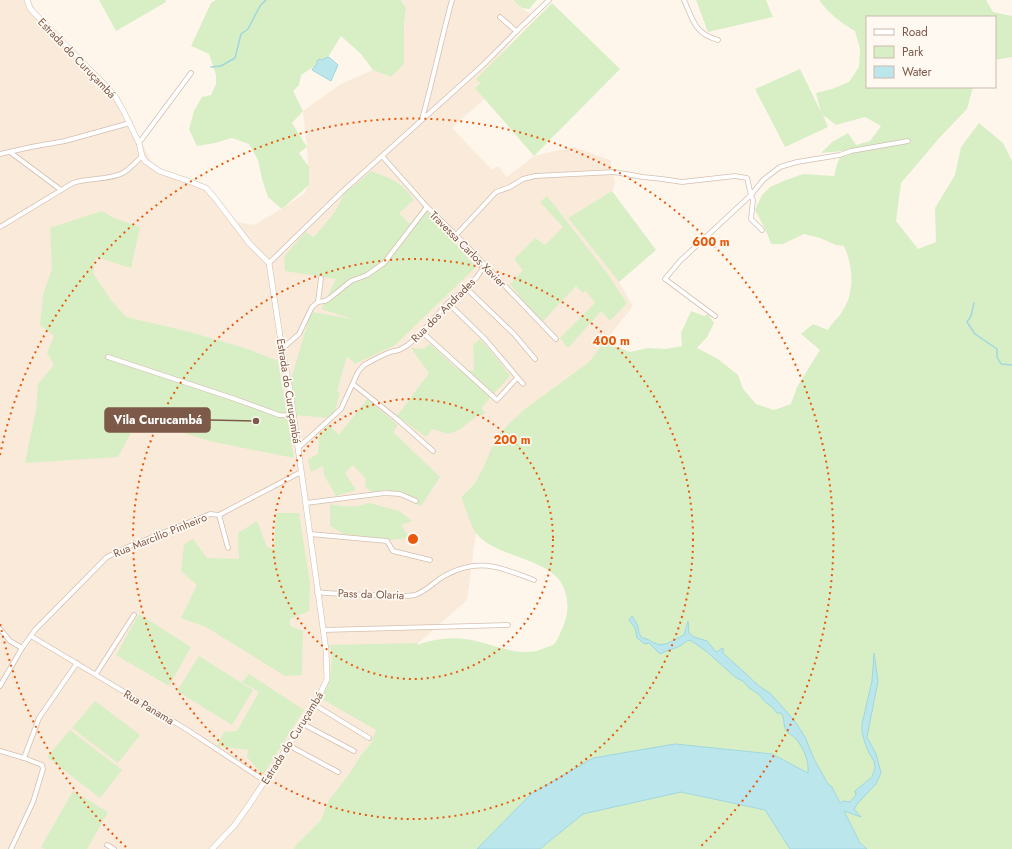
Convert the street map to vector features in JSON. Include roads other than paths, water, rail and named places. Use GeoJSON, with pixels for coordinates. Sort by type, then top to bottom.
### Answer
{"type":"FeatureCollection","features":[{"type":"Feature","properties":{"kind":"street","name":"Estrada do Curuçambá"},"geometry":{"type":"LineString","coordinates":[[27,0],[30,8],[36,15],[115,96],[130,123],[139,143],[142,156]]}},
{"type":"Feature","properties":{"kind":"street"},"geometry":{"type":"LineString","coordinates":[[421,119],[431,88],[438,51],[452,0]]}},
{"type":"Feature","properties":{"kind":"street"},"geometry":{"type":"LineString","coordinates":[[0,227],[73,183],[81,180],[122,174],[129,170],[142,156],[149,164],[159,171],[206,188],[249,244],[269,263],[343,191],[421,119],[483,65],[549,0]]}},
{"type":"Feature","properties":{"kind":"street"},"geometry":{"type":"LineString","coordinates":[[684,0],[695,24],[701,32],[707,37],[718,40]]}},
{"type":"Feature","properties":{"kind":"street"},"geometry":{"type":"LineString","coordinates":[[500,17],[516,31]]}},
{"type":"Feature","properties":{"kind":"street"},"geometry":{"type":"LineString","coordinates":[[139,143],[191,73]]}},
{"type":"Feature","properties":{"kind":"street"},"geometry":{"type":"LineString","coordinates":[[0,154],[31,147],[65,142],[130,123]]}},
{"type":"Feature","properties":{"kind":"street"},"geometry":{"type":"LineString","coordinates":[[715,316],[665,279],[680,261],[751,195],[763,180],[780,167],[797,162],[908,141]]}},
{"type":"Feature","properties":{"kind":"street"},"geometry":{"type":"LineString","coordinates":[[10,152],[61,190]]}},
{"type":"Feature","properties":{"kind":"street","name":"Travessa Carlos Xavier"},"geometry":{"type":"LineString","coordinates":[[382,156],[427,208],[456,235],[556,339]]}},
{"type":"Feature","properties":{"kind":"street"},"geometry":{"type":"LineString","coordinates":[[456,235],[496,192],[510,187],[523,179],[535,176],[614,172],[643,178],[682,182],[735,176],[747,178],[751,195],[754,200],[751,219],[762,230]]}},
{"type":"Feature","properties":{"kind":"street"},"geometry":{"type":"LineString","coordinates":[[282,349],[299,334],[312,307],[318,302],[325,301],[330,298],[351,281],[367,275],[384,263],[427,208]]}},
{"type":"Feature","properties":{"kind":"street","name":"Estrada do Curuçambá"},"geometry":{"type":"LineString","coordinates":[[212,849],[234,826],[265,781],[315,705],[327,679],[323,630],[306,502],[290,390],[282,349],[269,263]]}},
{"type":"Feature","properties":{"kind":"street","name":"Rua dos Andrades"},"geometry":{"type":"LineString","coordinates":[[298,448],[341,409],[358,372],[364,365],[408,345],[448,303],[477,277],[485,265]]}},
{"type":"Feature","properties":{"kind":"street"},"geometry":{"type":"LineString","coordinates":[[318,302],[321,278]]}},
{"type":"Feature","properties":{"kind":"street"},"geometry":{"type":"LineString","coordinates":[[466,288],[514,334],[535,359]]}},
{"type":"Feature","properties":{"kind":"street"},"geometry":{"type":"LineString","coordinates":[[448,303],[485,340],[523,384]]}},
{"type":"Feature","properties":{"kind":"street"},"geometry":{"type":"LineString","coordinates":[[422,332],[497,400],[518,378]]}},
{"type":"Feature","properties":{"kind":"street"},"geometry":{"type":"LineString","coordinates":[[108,357],[235,398],[279,416],[293,416]]}},
{"type":"Feature","properties":{"kind":"street"},"geometry":{"type":"LineString","coordinates":[[353,384],[434,451]]}},
{"type":"Feature","properties":{"kind":"street","name":"Rua Marcilio Pinheiro"},"geometry":{"type":"LineString","coordinates":[[0,686],[22,648],[35,630],[107,556],[210,514],[219,515],[301,472]]}},
{"type":"Feature","properties":{"kind":"street"},"geometry":{"type":"LineString","coordinates":[[306,502],[385,493],[400,494],[416,501]]}},
{"type":"Feature","properties":{"kind":"street"},"geometry":{"type":"LineString","coordinates":[[219,515],[228,548]]}},
{"type":"Feature","properties":{"kind":"street"},"geometry":{"type":"LineString","coordinates":[[310,534],[387,541],[394,551],[430,560]]}},
{"type":"Feature","properties":{"kind":"street","name":"Pass da Olaria"},"geometry":{"type":"LineString","coordinates":[[317,592],[361,595],[416,595],[446,575],[468,567],[480,565],[499,567],[534,580]]}},
{"type":"Feature","properties":{"kind":"street"},"geometry":{"type":"LineString","coordinates":[[96,674],[134,614]]}},
{"type":"Feature","properties":{"kind":"street"},"geometry":{"type":"LineString","coordinates":[[323,630],[508,625]]}},
{"type":"Feature","properties":{"kind":"street"},"geometry":{"type":"LineString","coordinates":[[0,630],[10,641],[22,648]]}},
{"type":"Feature","properties":{"kind":"street","name":"Rua Panama"},"geometry":{"type":"LineString","coordinates":[[31,636],[96,674],[147,707],[186,729],[265,781]]}},
{"type":"Feature","properties":{"kind":"street"},"geometry":{"type":"LineString","coordinates":[[24,758],[39,718],[77,663]]}},
{"type":"Feature","properties":{"kind":"street"},"geometry":{"type":"LineString","coordinates":[[315,705],[369,738]]}},
{"type":"Feature","properties":{"kind":"street"},"geometry":{"type":"LineString","coordinates":[[303,724],[354,751]]}},
{"type":"Feature","properties":{"kind":"street"},"geometry":{"type":"LineString","coordinates":[[288,745],[338,772]]}},
{"type":"Feature","properties":{"kind":"street"},"geometry":{"type":"LineString","coordinates":[[0,751],[40,763],[43,769],[33,802],[11,849]]}},
{"type":"Feature","properties":{"kind":"street"},"geometry":{"type":"LineString","coordinates":[[107,845],[114,849]]}},
{"type":"Feature","properties":{"kind":"water"},"geometry":{"type":"Polygon","coordinates":[[[328,57],[338,65],[331,81],[312,70],[319,59],[322,60],[328,57]]]}},
{"type":"Feature","properties":{"kind":"water"},"geometry":{"type":"Polygon","coordinates":[[[632,616],[638,626],[639,633],[642,638],[657,644],[660,645],[667,643],[684,635],[688,621],[689,633],[694,637],[707,641],[716,652],[723,648],[723,653],[759,686],[770,693],[794,720],[805,737],[814,759],[828,784],[832,787],[840,803],[843,801],[850,802],[856,795],[855,791],[872,777],[875,768],[874,761],[869,753],[862,732],[862,724],[872,681],[874,653],[878,681],[867,737],[876,754],[881,773],[876,784],[854,809],[861,817],[844,811],[860,843],[867,849],[790,849],[765,810],[681,792],[583,814],[540,849],[477,849],[531,794],[593,758],[675,744],[772,754],[808,773],[808,764],[804,751],[796,739],[786,730],[781,713],[777,713],[763,700],[760,695],[749,688],[744,682],[735,677],[706,651],[690,640],[680,646],[660,654],[649,643],[645,644],[637,638],[635,628],[629,620],[632,616]]]}},
{"type":"Feature","properties":{"kind":"waterway"},"geometry":{"type":"LineString","coordinates":[[211,67],[221,66],[235,58],[241,34],[248,29],[260,6],[266,0]]}},
{"type":"Feature","properties":{"kind":"waterway"},"geometry":{"type":"LineString","coordinates":[[974,303],[971,316],[967,322],[975,334],[997,349],[997,357],[1001,364],[1012,365]]}},
{"type":"Feature","properties":{"kind":"place","name":"Vila Curucambá"},"geometry":{"type":"Point","coordinates":[256,421]}}]}
